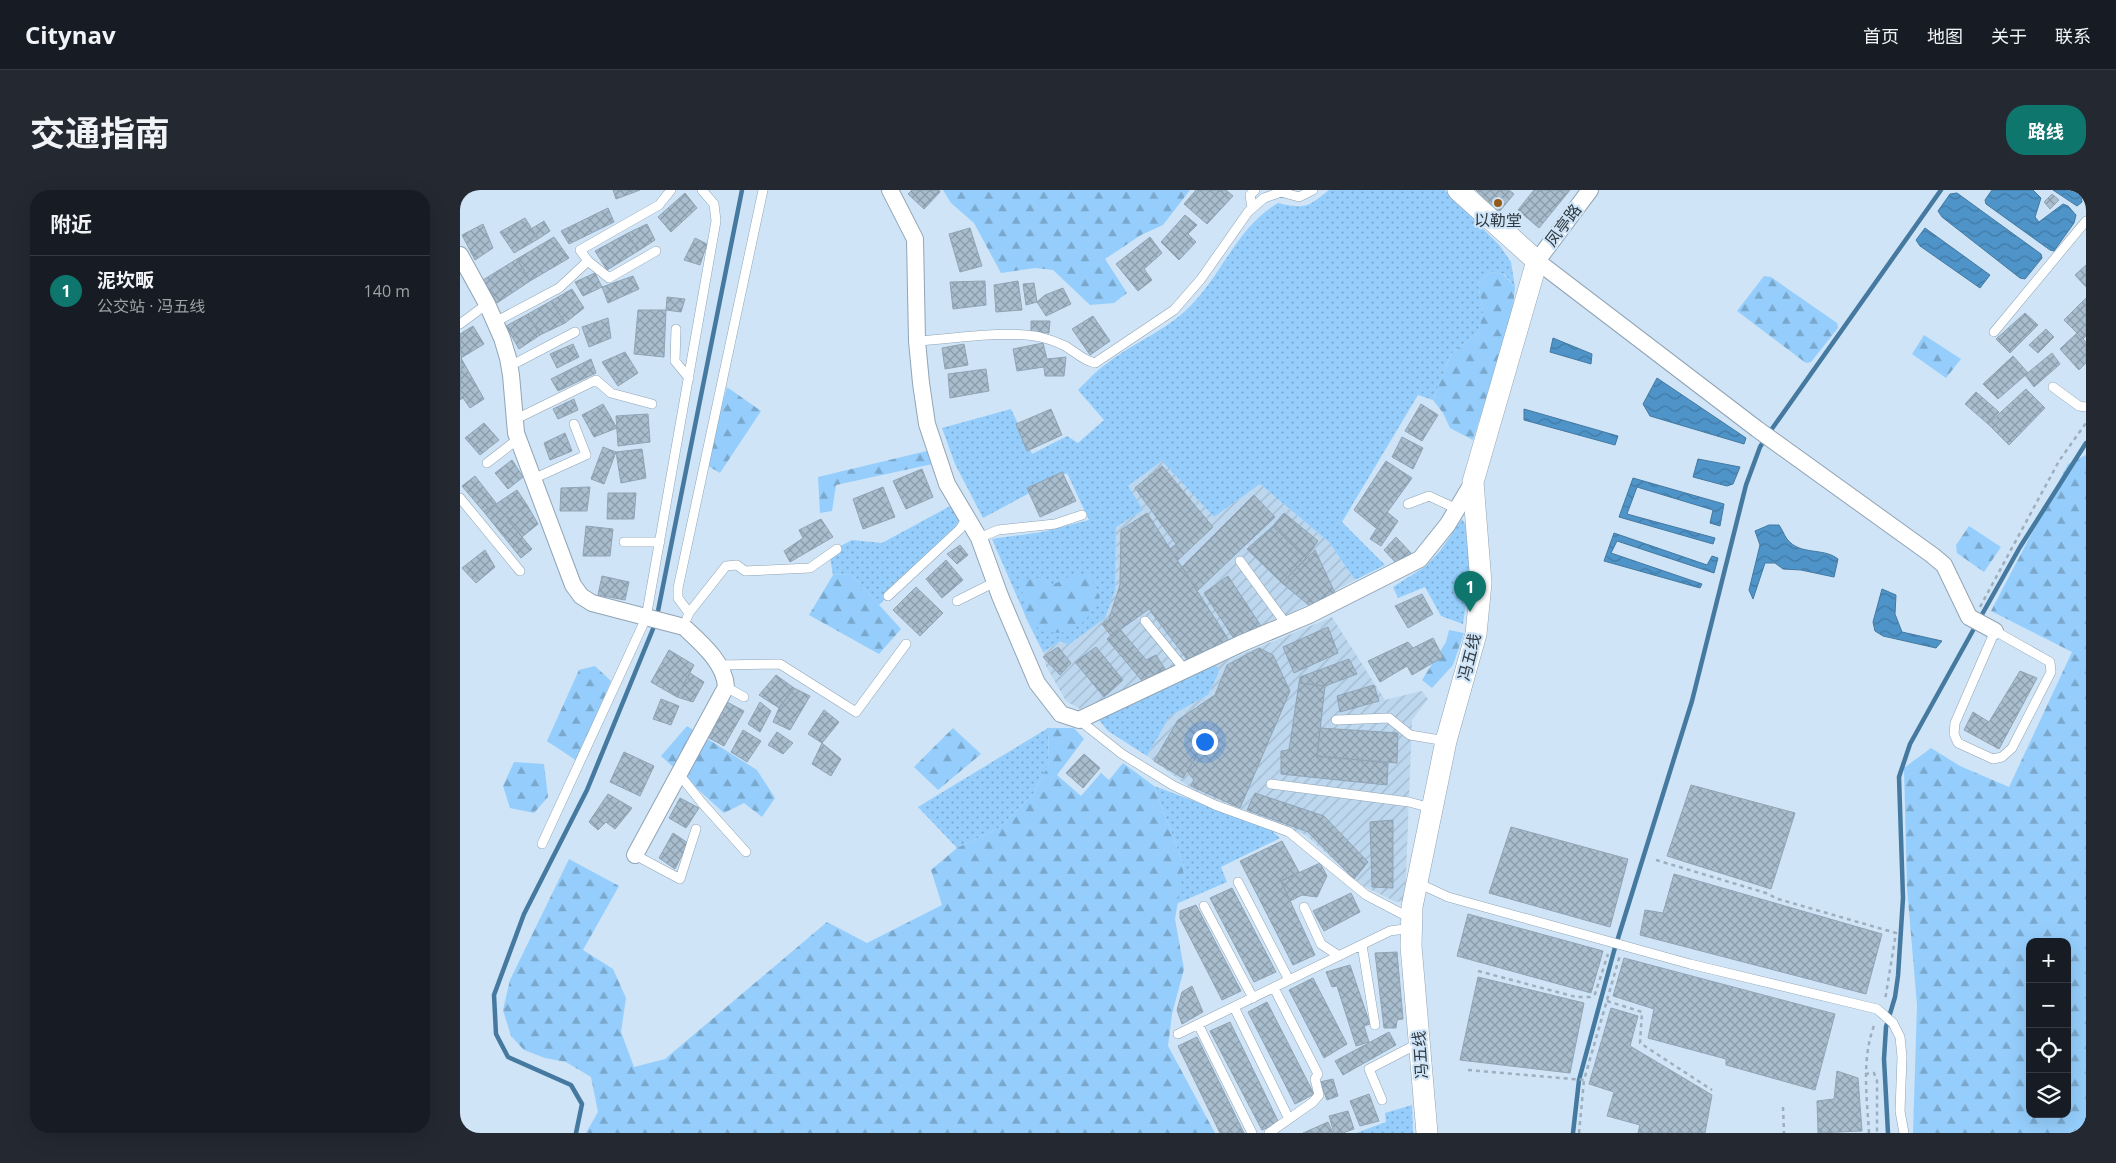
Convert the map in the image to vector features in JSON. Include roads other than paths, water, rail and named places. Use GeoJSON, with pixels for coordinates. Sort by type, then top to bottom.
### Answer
{"type":"FeatureCollection","features":[{"type":"Feature","properties":{"kind":"street"},"geometry":{"type":"LineString","coordinates":[[890,190],[915,239],[917,341],[927,424],[947,484],[979,538],[1037,683],[1062,714],[1079,720],[1286,624],[1420,559],[1448,524],[1473,482]]}},
{"type":"Feature","properties":{"kind":"street"},"geometry":{"type":"LineString","coordinates":[[1458,190],[1537,261],[1757,429],[1938,560],[1944,565],[1969,616],[1995,630]]}},
{"type":"Feature","properties":{"kind":"street","name":"凤亭路"},"geometry":{"type":"LineString","coordinates":[[1537,261],[1590,190]]}},
{"type":"Feature","properties":{"kind":"street"},"geometry":{"type":"LineString","coordinates":[[460,254],[495,322],[510,366],[514,420],[518,439],[573,585],[581,596],[592,603],[666,622],[686,620],[696,638],[719,665],[726,677],[726,688],[635,855]]}},
{"type":"Feature","properties":{"kind":"street","name":"冯五线"},"geometry":{"type":"LineString","coordinates":[[1427,1133],[1411,946],[1417,883],[1446,741],[1476,634],[1481,583],[1473,482],[1537,261]]}},
{"type":"Feature","properties":{"kind":"lane"},"geometry":{"type":"LineString","coordinates":[[656,252],[609,278],[588,261],[580,250],[659,205],[671,190]]}},
{"type":"Feature","properties":{"kind":"lane"},"geometry":{"type":"LineString","coordinates":[[542,844],[646,618],[716,221],[714,204],[702,190]]}},
{"type":"Feature","properties":{"kind":"lane"},"geometry":{"type":"LineString","coordinates":[[686,620],[678,598],[678,588],[763,190]]}},
{"type":"Feature","properties":{"kind":"lane"},"geometry":{"type":"LineString","coordinates":[[1252,208],[1250,195],[1255,190]]}},
{"type":"Feature","properties":{"kind":"lane"},"geometry":{"type":"LineString","coordinates":[[917,341],[1005,335],[1038,337],[1067,347],[1085,361],[1094,363],[1174,310],[1201,279],[1252,208],[1264,198],[1281,192],[1299,197],[1313,190]]}},
{"type":"Feature","properties":{"kind":"lane"},"geometry":{"type":"LineString","coordinates":[[1994,332],[2086,221]]}},
{"type":"Feature","properties":{"kind":"lane"},"geometry":{"type":"LineString","coordinates":[[495,322],[558,288],[588,261]]}},
{"type":"Feature","properties":{"kind":"lane"},"geometry":{"type":"LineString","coordinates":[[460,324],[487,304]]}},
{"type":"Feature","properties":{"kind":"lane"},"geometry":{"type":"LineString","coordinates":[[676,329],[675,362],[689,378]]}},
{"type":"Feature","properties":{"kind":"lane"},"geometry":{"type":"LineString","coordinates":[[510,366],[575,332]]}},
{"type":"Feature","properties":{"kind":"lane"},"geometry":{"type":"LineString","coordinates":[[514,420],[596,380],[611,393],[652,404]]}},
{"type":"Feature","properties":{"kind":"lane"},"geometry":{"type":"LineString","coordinates":[[2053,387],[2079,406],[2086,407]]}},
{"type":"Feature","properties":{"kind":"lane"},"geometry":{"type":"LineString","coordinates":[[533,479],[586,455],[574,424]]}},
{"type":"Feature","properties":{"kind":"lane"},"geometry":{"type":"LineString","coordinates":[[486,463],[518,439]]}},
{"type":"Feature","properties":{"kind":"lane"},"geometry":{"type":"LineString","coordinates":[[1408,504],[1429,496],[1457,509]]}},
{"type":"Feature","properties":{"kind":"lane"},"geometry":{"type":"LineString","coordinates":[[460,498],[520,571]]}},
{"type":"Feature","properties":{"kind":"lane"},"geometry":{"type":"LineString","coordinates":[[979,538],[998,530],[1055,524],[1082,515]]}},
{"type":"Feature","properties":{"kind":"lane"},"geometry":{"type":"LineString","coordinates":[[888,596],[960,529],[967,518]]}},
{"type":"Feature","properties":{"kind":"lane"},"geometry":{"type":"LineString","coordinates":[[624,542],[660,542]]}},
{"type":"Feature","properties":{"kind":"lane"},"geometry":{"type":"LineString","coordinates":[[686,620],[726,566],[737,565],[745,572],[810,568],[837,549]]}},
{"type":"Feature","properties":{"kind":"lane"},"geometry":{"type":"LineString","coordinates":[[1240,561],[1286,624]]}},
{"type":"Feature","properties":{"kind":"lane"},"geometry":{"type":"LineString","coordinates":[[957,602],[995,582]]}},
{"type":"Feature","properties":{"kind":"lane"},"geometry":{"type":"LineString","coordinates":[[1145,622],[1185,670]]}},
{"type":"Feature","properties":{"kind":"lane"},"geometry":{"type":"LineString","coordinates":[[1995,630],[2050,662],[2051,672],[2012,748],[2002,757],[1994,759],[1958,743],[1954,734],[1955,723],[1995,630]]}},
{"type":"Feature","properties":{"kind":"lane"},"geometry":{"type":"LineString","coordinates":[[719,665],[780,664],[856,712],[906,644]]}},
{"type":"Feature","properties":{"kind":"lane"},"geometry":{"type":"LineString","coordinates":[[726,688],[744,697]]}},
{"type":"Feature","properties":{"kind":"lane"},"geometry":{"type":"LineString","coordinates":[[1336,720],[1389,718],[1410,735],[1446,741]]}},
{"type":"Feature","properties":{"kind":"lane"},"geometry":{"type":"LineString","coordinates":[[1079,720],[1122,754],[1174,786],[1215,805],[1290,832],[1366,895],[1412,923]]}},
{"type":"Feature","properties":{"kind":"lane"},"geometry":{"type":"LineString","coordinates":[[679,774],[746,852]]}},
{"type":"Feature","properties":{"kind":"lane"},"geometry":{"type":"LineString","coordinates":[[1271,784],[1409,802],[1431,808]]}},
{"type":"Feature","properties":{"kind":"lane"},"geometry":{"type":"LineString","coordinates":[[635,855],[680,879],[696,830]]}},
{"type":"Feature","properties":{"kind":"lane"},"geometry":{"type":"LineString","coordinates":[[1238,882],[1289,980]]}},
{"type":"Feature","properties":{"kind":"lane"},"geometry":{"type":"LineString","coordinates":[[1417,883],[1448,897],[1612,942],[1877,1009],[1893,1023],[1900,1037],[1902,1057],[1900,1111],[1904,1133]]}},
{"type":"Feature","properties":{"kind":"lane"},"geometry":{"type":"LineString","coordinates":[[1204,906],[1253,998]]}},
{"type":"Feature","properties":{"kind":"lane"},"geometry":{"type":"LineString","coordinates":[[1304,908],[1321,944],[1339,956]]}},
{"type":"Feature","properties":{"kind":"lane"},"geometry":{"type":"LineString","coordinates":[[1178,1034],[1390,931],[1412,923]]}},
{"type":"Feature","properties":{"kind":"lane"},"geometry":{"type":"LineString","coordinates":[[1362,945],[1375,1025]]}},
{"type":"Feature","properties":{"kind":"lane"},"geometry":{"type":"LineString","coordinates":[[1269,1133],[1313,1102],[1319,1095],[1315,1079],[1318,1074],[1274,988]]}},
{"type":"Feature","properties":{"kind":"lane"},"geometry":{"type":"LineString","coordinates":[[1234,1007],[1289,1119]]}},
{"type":"Feature","properties":{"kind":"lane"},"geometry":{"type":"LineString","coordinates":[[1198,1024],[1252,1133]]}},
{"type":"Feature","properties":{"kind":"lane"},"geometry":{"type":"LineString","coordinates":[[1382,1100],[1369,1069],[1419,1043]]}},
{"type":"Feature","properties":{"kind":"water"},"geometry":{"type":"Polygon","coordinates":[[[1992,190],[2033,190],[2041,198],[2035,217],[2039,222],[2063,204],[2068,206],[2076,215],[2074,223],[2054,251],[2050,250],[1986,204],[1985,200],[1992,190]]]}},
{"type":"Feature","properties":{"kind":"water"},"geometry":{"type":"Polygon","coordinates":[[[2053,190],[2080,190],[2082,202],[2077,206],[2053,190]]]}},
{"type":"Feature","properties":{"kind":"water"},"geometry":{"type":"Polygon","coordinates":[[[1957,193],[2041,254],[2042,258],[2025,279],[2020,278],[1942,217],[1938,211],[1950,194],[1957,193]]]}},
{"type":"Feature","properties":{"kind":"water"},"geometry":{"type":"Polygon","coordinates":[[[1925,228],[1990,275],[1980,288],[1920,246],[1916,240],[1925,228]]]}},
{"type":"Feature","properties":{"kind":"water"},"geometry":{"type":"Polygon","coordinates":[[[1553,338],[1592,354],[1591,364],[1550,352],[1553,338]]]}},
{"type":"Feature","properties":{"kind":"water"},"geometry":{"type":"Polygon","coordinates":[[[1657,378],[1746,438],[1744,444],[1650,416],[1643,404],[1657,378]]]}},
{"type":"Feature","properties":{"kind":"water"},"geometry":{"type":"Polygon","coordinates":[[[1524,409],[1618,436],[1615,445],[1524,420],[1524,409]]]}},
{"type":"Feature","properties":{"kind":"water"},"geometry":{"type":"Polygon","coordinates":[[[1698,459],[1740,467],[1733,484],[1727,486],[1693,477],[1698,459]]]}},
{"type":"Feature","properties":{"kind":"water"},"geometry":{"type":"Polygon","coordinates":[[[1633,478],[1724,504],[1720,526],[1710,523],[1713,510],[1637,487],[1627,514],[1715,538],[1713,544],[1619,517],[1633,478]]]}},
{"type":"Feature","properties":{"kind":"water"},"geometry":{"type":"Polygon","coordinates":[[[1769,525],[1779,525],[1787,539],[1798,548],[1826,553],[1838,559],[1834,577],[1801,570],[1783,569],[1775,563],[1765,563],[1753,599],[1749,590],[1760,545],[1755,531],[1769,525]]]}},
{"type":"Feature","properties":{"kind":"water"},"geometry":{"type":"Polygon","coordinates":[[[1614,533],[1707,565],[1712,556],[1718,558],[1714,573],[1617,541],[1611,553],[1702,584],[1700,588],[1604,561],[1614,533]]]}},
{"type":"Feature","properties":{"kind":"water"},"geometry":{"type":"Polygon","coordinates":[[[1882,589],[1896,595],[1895,614],[1902,632],[1942,641],[1936,648],[1883,636],[1875,631],[1873,622],[1882,589]]]}},
{"type":"Feature","properties":{"kind":"waterway"},"geometry":{"type":"LineString","coordinates":[[657,616],[742,190]]}},
{"type":"Feature","properties":{"kind":"waterway"},"geometry":{"type":"LineString","coordinates":[[1769,433],[1941,190]]}},
{"type":"Feature","properties":{"kind":"waterway"},"geometry":{"type":"LineString","coordinates":[[1573,1133],[1579,1080],[1614,951],[1692,701],[1746,485],[1760,447],[1765,439]]}},
{"type":"Feature","properties":{"kind":"waterway"},"geometry":{"type":"LineString","coordinates":[[1980,618],[2020,547],[2086,443]]}},
{"type":"Feature","properties":{"kind":"waterway"},"geometry":{"type":"LineString","coordinates":[[576,1133],[582,1104],[571,1085],[508,1057],[496,1034],[494,995],[524,914],[587,790],[655,624]]}},
{"type":"Feature","properties":{"kind":"waterway"},"geometry":{"type":"LineString","coordinates":[[1888,1133],[1884,1059],[1886,1027],[1895,997],[1898,976],[1903,898],[1899,777],[1910,744],[1976,625]]}},
{"type":"Feature","properties":{"kind":"place","name":"以勒堂"},"geometry":{"type":"Point","coordinates":[1498,203]}},
{"type":"Feature","properties":{"kind":"place","name":"泥坎畈"},"geometry":{"type":"Point","coordinates":[1470,612]}}]}
